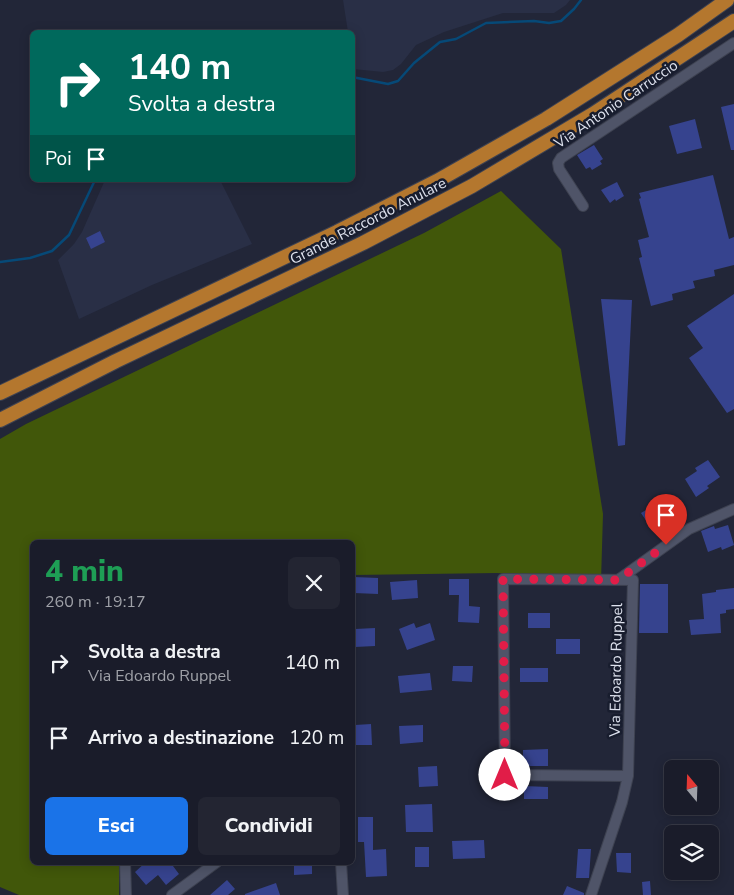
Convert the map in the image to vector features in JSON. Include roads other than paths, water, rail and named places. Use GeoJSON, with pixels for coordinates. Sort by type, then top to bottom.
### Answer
{"type":"FeatureCollection","features":[{"type":"Feature","properties":{"kind":"highway","name":"Grande Raccordo Anulare"},"geometry":{"type":"LineString","coordinates":[[0,393],[338,232],[438,181],[554,114],[727,0]]}},
{"type":"Feature","properties":{"kind":"highway","name":"Grande Raccordo Anulare"},"geometry":{"type":"LineString","coordinates":[[0,422],[116,361],[372,238],[472,186],[594,114],[734,21]]}},
{"type":"Feature","properties":{"kind":"street","name":"Via Antonio Carruccio"},"geometry":{"type":"LineString","coordinates":[[583,206],[559,169],[558,163],[561,158],[734,43]]}},
{"type":"Feature","properties":{"kind":"street"},"geometry":{"type":"LineString","coordinates":[[628,776],[505,775],[503,579],[618,580],[689,529],[734,509]]}},
{"type":"Feature","properties":{"kind":"street","name":"Via Edoardo Ruppel"},"geometry":{"type":"LineString","coordinates":[[590,895],[622,802],[628,776],[632,580],[618,580]]}},
{"type":"Feature","properties":{"kind":"street"},"geometry":{"type":"LineString","coordinates":[[125,865],[126,895]]}},
{"type":"Feature","properties":{"kind":"street"},"geometry":{"type":"LineString","coordinates":[[172,895],[213,865]]}},
{"type":"Feature","properties":{"kind":"street"},"geometry":{"type":"LineString","coordinates":[[341,865],[343,895]]}},
{"type":"Feature","properties":{"kind":"waterway"},"geometry":{"type":"LineString","coordinates":[[355,78],[388,84],[398,81],[414,63],[440,42],[456,39],[486,23],[534,21],[549,23],[561,21],[581,0]]}},
{"type":"Feature","properties":{"kind":"waterway"},"geometry":{"type":"LineString","coordinates":[[0,262],[30,258],[52,251],[69,235],[94,182]]}}]}
